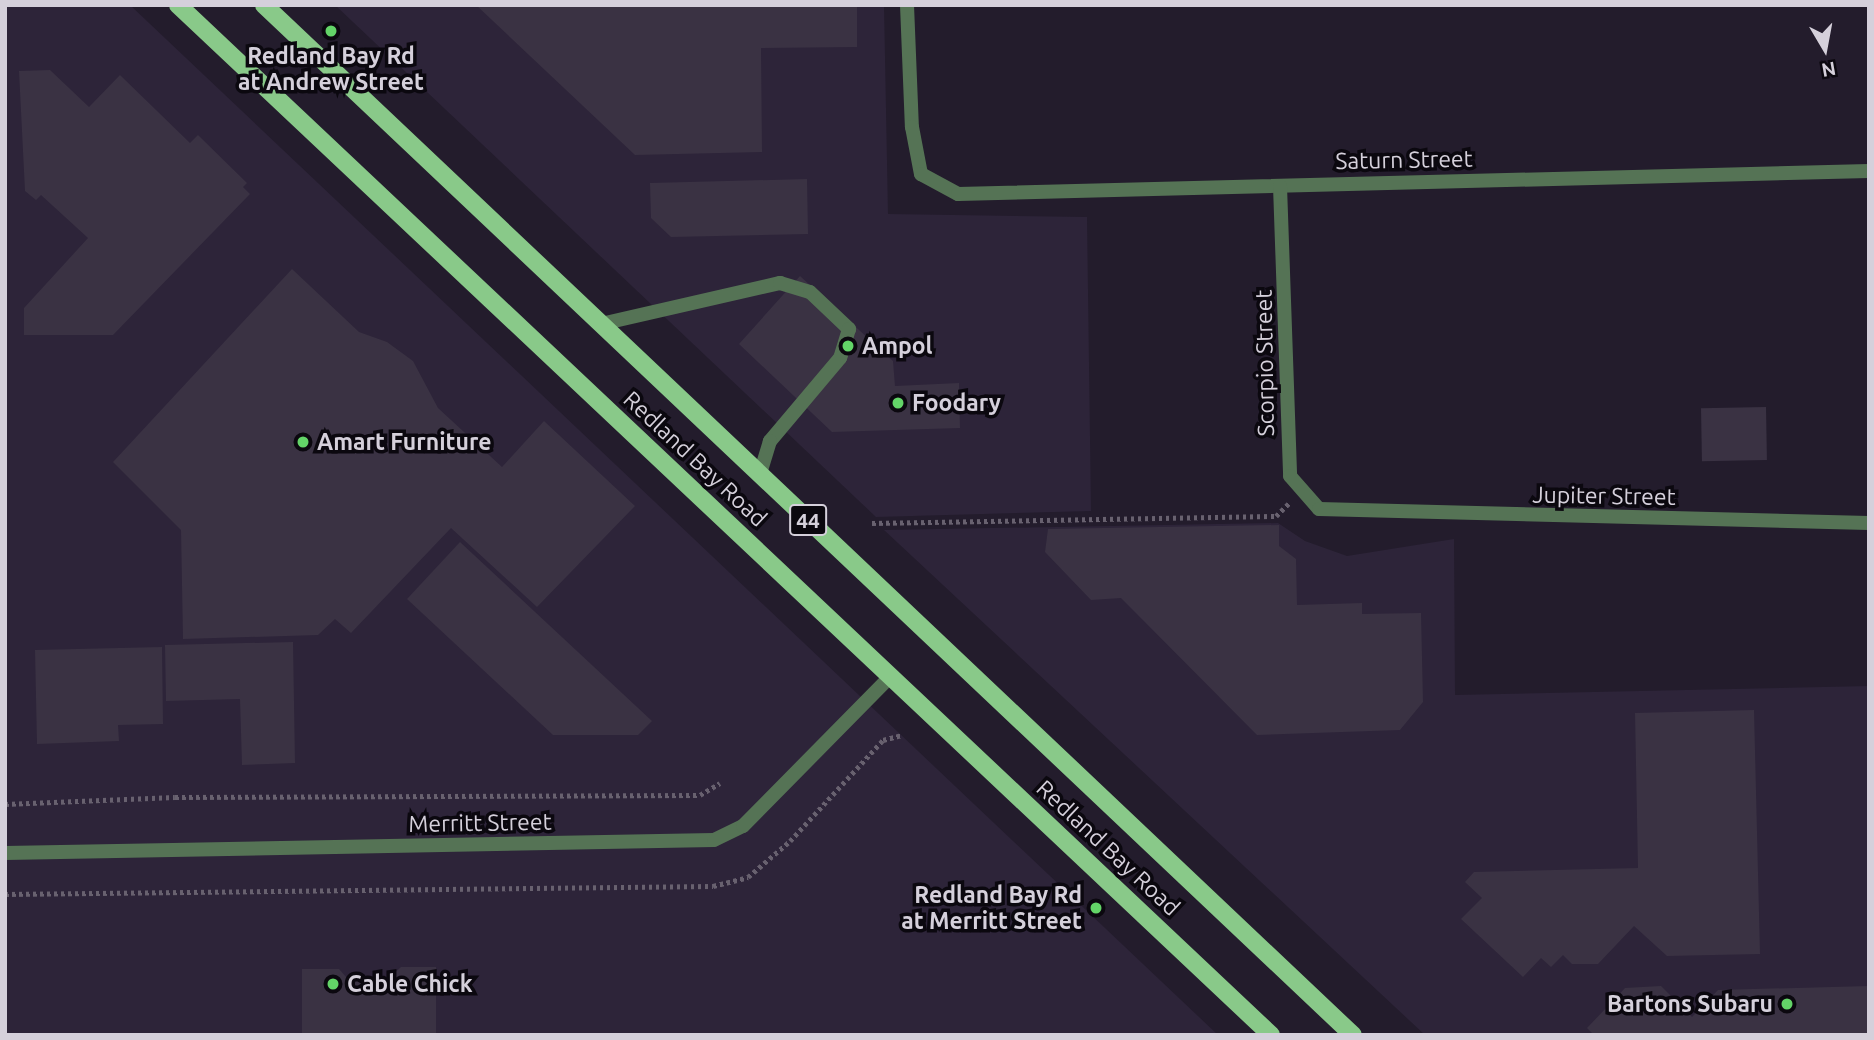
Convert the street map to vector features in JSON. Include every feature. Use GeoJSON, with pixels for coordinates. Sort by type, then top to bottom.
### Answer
{"type":"FeatureCollection","features":[{"type":"Feature","properties":{"kind":"main road","name":"Redland Bay Road"},"geometry":{"type":"LineString","coordinates":[[178,5],[1271,1035]]}},
{"type":"Feature","properties":{"kind":"main road","name":"Redland Bay Road"},"geometry":{"type":"LineString","coordinates":[[264,5],[1353,1035]]}},
{"type":"Feature","properties":{"kind":"street","name":"Saturn Street"},"geometry":{"type":"LineString","coordinates":[[907,5],[912,127],[921,174],[958,194],[1869,171]]}},
{"type":"Feature","properties":{"kind":"street","name":"Scorpio Street"},"geometry":{"type":"LineString","coordinates":[[1280,186],[1290,476],[1319,509],[1338,513]]}},
{"type":"Feature","properties":{"kind":"street"},"geometry":{"type":"LineString","coordinates":[[601,324],[780,283],[810,292],[849,329],[839,358],[770,442],[760,474]]}},
{"type":"Feature","properties":{"kind":"street","name":"Jupiter Street"},"geometry":{"type":"LineString","coordinates":[[1338,513],[1869,523]]}},
{"type":"Feature","properties":{"kind":"street","name":"Merritt Street"},"geometry":{"type":"LineString","coordinates":[[5,853],[714,840],[743,826],[890,677]]}},
{"type":"Feature","properties":{"kind":"path"},"geometry":{"type":"LineString","coordinates":[[872,523],[1276,516],[1303,490]]}},
{"type":"Feature","properties":{"kind":"path"},"geometry":{"type":"LineString","coordinates":[[5,894],[713,886],[748,877],[790,842],[883,740],[902,735]]}},
{"type":"Feature","properties":{"kind":"path"},"geometry":{"type":"LineString","coordinates":[[5,804],[162,797],[700,795],[720,783]]}},
{"type":"Feature","properties":{"kind":"shaded area"},"geometry":{"type":"Polygon","coordinates":[[[5,5],[130,5],[1218,1035],[5,1035],[5,5]]]}},
{"type":"Feature","properties":{"kind":"shaded area"},"geometry":{"type":"Polygon","coordinates":[[[335,5],[884,5],[888,214],[1087,217],[1091,511],[876,517],[335,5]]]}},
{"type":"Feature","properties":{"kind":"shaded area"},"geometry":{"type":"Polygon","coordinates":[[[1278,523],[1305,541],[1347,556],[1454,539],[1455,695],[1869,686],[1869,1035],[1425,1035],[884,530],[1278,523]]]}},
{"type":"Feature","properties":{"kind":"building"},"geometry":{"type":"Polygon","coordinates":[[[476,5],[857,5],[857,47],[761,48],[762,152],[635,155],[476,5]]]}},
{"type":"Feature","properties":{"kind":"building"},"geometry":{"type":"Polygon","coordinates":[[[50,70],[89,107],[120,75],[190,143],[198,135],[247,183],[243,187],[250,194],[113,335],[24,335],[24,308],[88,238],[41,195],[36,200],[25,191],[19,71],[50,70]]]}},
{"type":"Feature","properties":{"kind":"building"},"geometry":{"type":"Polygon","coordinates":[[[807,179],[808,234],[671,237],[651,218],[650,183],[807,179]]]}},
{"type":"Feature","properties":{"kind":"building","name":"Amart Furniture"},"geometry":{"type":"Polygon","coordinates":[[[292,269],[359,332],[387,342],[413,361],[438,408],[502,467],[544,421],[635,506],[537,607],[451,528],[351,633],[335,619],[318,635],[183,639],[181,530],[113,462],[292,269]]]}},
{"type":"Feature","properties":{"kind":"building"},"geometry":{"type":"Polygon","coordinates":[[[800,276],[893,361],[895,386],[959,383],[960,428],[832,432],[739,344],[800,276]]]}},
{"type":"Feature","properties":{"kind":"building"},"geometry":{"type":"Polygon","coordinates":[[[1766,407],[1767,460],[1702,461],[1701,408],[1766,407]]]}},
{"type":"Feature","properties":{"kind":"building"},"geometry":{"type":"Polygon","coordinates":[[[1279,525],[1279,546],[1296,559],[1297,605],[1362,603],[1362,614],[1421,613],[1423,702],[1400,730],[1257,735],[1121,598],[1091,600],[1045,552],[1048,529],[1279,525]]]}},
{"type":"Feature","properties":{"kind":"building"},"geometry":{"type":"Polygon","coordinates":[[[460,542],[652,721],[638,735],[553,735],[407,599],[460,542]]]}},
{"type":"Feature","properties":{"kind":"building"},"geometry":{"type":"Polygon","coordinates":[[[293,642],[295,763],[242,765],[240,699],[166,701],[165,645],[293,642]]]}},
{"type":"Feature","properties":{"kind":"building"},"geometry":{"type":"Polygon","coordinates":[[[162,647],[163,724],[118,725],[119,741],[37,744],[35,650],[162,647]]]}},
{"type":"Feature","properties":{"kind":"building"},"geometry":{"type":"Polygon","coordinates":[[[1754,710],[1760,954],[1667,956],[1634,926],[1598,964],[1572,964],[1563,955],[1551,967],[1541,958],[1523,977],[1461,919],[1482,898],[1465,882],[1474,872],[1638,868],[1635,713],[1754,710]]]}},
{"type":"Feature","properties":{"kind":"building"},"geometry":{"type":"Polygon","coordinates":[[[401,967],[436,967],[436,1035],[302,1035],[302,969],[339,969],[347,978],[390,977],[401,967]]]}},
{"type":"Feature","properties":{"kind":"building","name":"Bartons Subaru"},"geometry":{"type":"Polygon","coordinates":[[[1661,986],[1692,1017],[1718,990],[1869,986],[1869,1035],[1594,1035],[1587,1028],[1625,988],[1661,986]]]}},
{"type":"Feature","properties":{"kind":"place","name":"Redland Bay Rd at Andrew Street"},"geometry":{"type":"Point","coordinates":[331,31]}},
{"type":"Feature","properties":{"kind":"place","name":"Ampol"},"geometry":{"type":"Point","coordinates":[848,346]}},
{"type":"Feature","properties":{"kind":"place","name":"Foodary"},"geometry":{"type":"Point","coordinates":[898,403]}},
{"type":"Feature","properties":{"kind":"place","name":"Amart Furniture"},"geometry":{"type":"Point","coordinates":[303,442]}},
{"type":"Feature","properties":{"kind":"place","name":"Redland Bay Rd at Merritt Street"},"geometry":{"type":"Point","coordinates":[1096,908]}},
{"type":"Feature","properties":{"kind":"place","name":"Cable Chick"},"geometry":{"type":"Point","coordinates":[333,984]}},
{"type":"Feature","properties":{"kind":"place","name":"Bartons Subaru"},"geometry":{"type":"Point","coordinates":[1787,1004]}}]}
